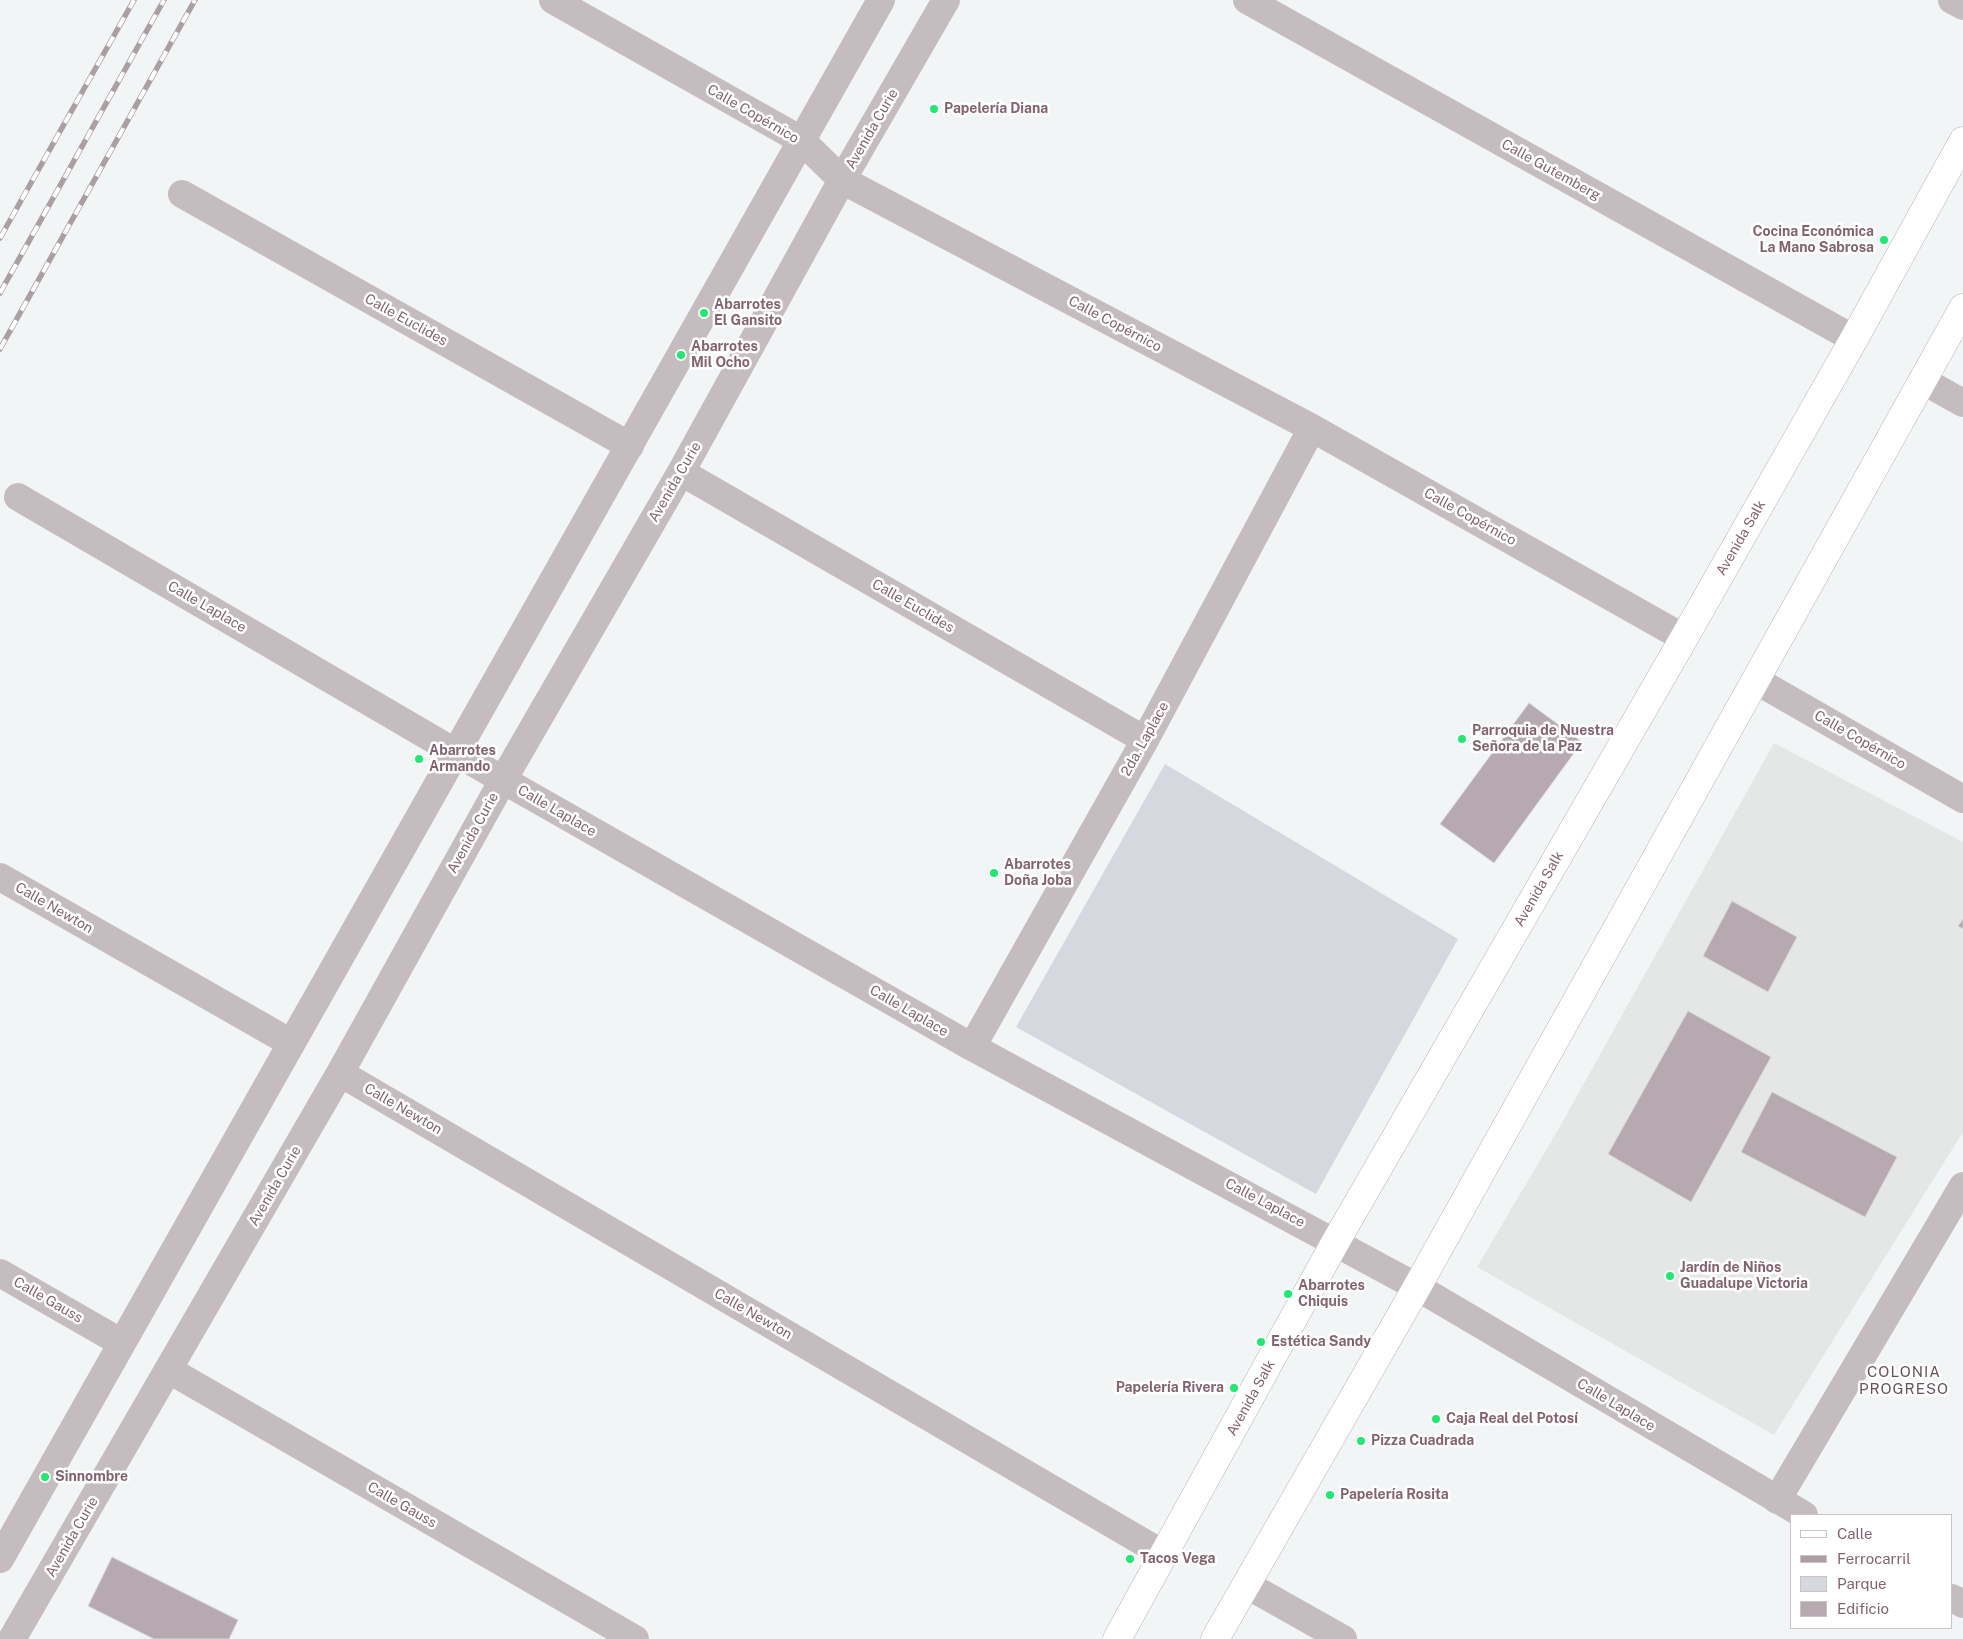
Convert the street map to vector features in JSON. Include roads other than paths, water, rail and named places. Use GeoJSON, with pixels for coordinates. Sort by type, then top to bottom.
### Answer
{"type":"FeatureCollection","features":[{"type":"Feature","properties":{"kind":"main road","name":"Avenida Salk"},"geometry":{"type":"LineString","coordinates":[[1118,1639],[1336,1241],[1684,638],[1854,339],[1963,141]]}},
{"type":"Feature","properties":{"kind":"main road"},"geometry":{"type":"LineString","coordinates":[[1216,1639],[1757,681],[1963,308]]}},
{"type":"Feature","properties":{"kind":"street","name":"Calle Copérnico"},"geometry":{"type":"LineString","coordinates":[[553,0],[801,140],[842,180],[1312,428],[1684,638]]}},
{"type":"Feature","properties":{"kind":"street"},"geometry":{"type":"LineString","coordinates":[[0,1558],[881,0]]}},
{"type":"Feature","properties":{"kind":"street","name":"Avenida Curie"},"geometry":{"type":"LineString","coordinates":[[12,1639],[340,1072],[503,780],[681,472],[842,180],[946,0]]}},
{"type":"Feature","properties":{"kind":"street","name":"Calle Gutemberg"},"geometry":{"type":"LineString","coordinates":[[1247,0],[1854,339]]}},
{"type":"Feature","properties":{"kind":"street"},"geometry":{"type":"LineString","coordinates":[[1952,0],[1963,6]]}},
{"type":"Feature","properties":{"kind":"street","name":"Calle Euclides"},"geometry":{"type":"LineString","coordinates":[[182,194],[630,446]]}},
{"type":"Feature","properties":{"kind":"street"},"geometry":{"type":"LineString","coordinates":[[1922,380],[1963,403]]}},
{"type":"Feature","properties":{"kind":"street","name":"2da. Laplace"},"geometry":{"type":"LineString","coordinates":[[972,1047],[1145,740],[1312,428]]}},
{"type":"Feature","properties":{"kind":"street","name":"Calle Euclides"},"geometry":{"type":"LineString","coordinates":[[681,472],[1145,740]]}},
{"type":"Feature","properties":{"kind":"street","name":"Calle Laplace"},"geometry":{"type":"LineString","coordinates":[[18,497],[456,753],[972,1047],[1417,1286],[1802,1514]]}},
{"type":"Feature","properties":{"kind":"street","name":"Calle Copérnico"},"geometry":{"type":"LineString","coordinates":[[1757,681],[1963,799]]}},
{"type":"Feature","properties":{"kind":"street","name":"Calle Newton"},"geometry":{"type":"LineString","coordinates":[[0,877],[291,1043]]}},
{"type":"Feature","properties":{"kind":"street","name":"Calle Newton"},"geometry":{"type":"LineString","coordinates":[[340,1072],[1165,1555]]}},
{"type":"Feature","properties":{"kind":"street"},"geometry":{"type":"LineString","coordinates":[[1776,1500],[1961,1193]]}},
{"type":"Feature","properties":{"kind":"street","name":"Calle Gauss"},"geometry":{"type":"LineString","coordinates":[[0,1273],[122,1343]]}},
{"type":"Feature","properties":{"kind":"street","name":"Calle Gauss"},"geometry":{"type":"LineString","coordinates":[[169,1370],[635,1639]]}},
{"type":"Feature","properties":{"kind":"street"},"geometry":{"type":"LineString","coordinates":[[1247,1585],[1343,1639]]}},
{"type":"Feature","properties":{"kind":"railway"},"geometry":{"type":"LineString","coordinates":[[0,238],[134,0]]}},
{"type":"Feature","properties":{"kind":"railway"},"geometry":{"type":"LineString","coordinates":[[0,293],[164,0]]}},
{"type":"Feature","properties":{"kind":"railway"},"geometry":{"type":"LineString","coordinates":[[0,349],[195,0]]}},
{"type":"Feature","properties":{"kind":"place","name":"Papelería Diana"},"geometry":{"type":"Point","coordinates":[934,109]}},
{"type":"Feature","properties":{"kind":"place","name":"Cocina Económica La Mano Sabrosa"},"geometry":{"type":"Point","coordinates":[1884,240]}},
{"type":"Feature","properties":{"kind":"place","name":"Abarrotes El Gansito"},"geometry":{"type":"Point","coordinates":[704,313]}},
{"type":"Feature","properties":{"kind":"place","name":"Abarrotes Mil Ocho"},"geometry":{"type":"Point","coordinates":[681,355]}},
{"type":"Feature","properties":{"kind":"place","name":"Parroquia de Nuestra Señora de la Paz"},"geometry":{"type":"Point","coordinates":[1462,739]}},
{"type":"Feature","properties":{"kind":"place","name":"Abarrotes Armando"},"geometry":{"type":"Point","coordinates":[419,759]}},
{"type":"Feature","properties":{"kind":"place","name":"Abarrotes Doña Joba"},"geometry":{"type":"Point","coordinates":[994,873]}},
{"type":"Feature","properties":{"kind":"place","name":"Jardín de Niños Guadalupe Victoria"},"geometry":{"type":"Point","coordinates":[1670,1276]}},
{"type":"Feature","properties":{"kind":"place","name":"Abarrotes Chiquis"},"geometry":{"type":"Point","coordinates":[1288,1294]}},
{"type":"Feature","properties":{"kind":"place","name":"Estética Sandy"},"geometry":{"type":"Point","coordinates":[1261,1342]}},
{"type":"Feature","properties":{"kind":"place","name":"Papelería Rivera"},"geometry":{"type":"Point","coordinates":[1234,1388]}},
{"type":"Feature","properties":{"kind":"place","name":"Caja Real del Potosí"},"geometry":{"type":"Point","coordinates":[1436,1419]}},
{"type":"Feature","properties":{"kind":"place","name":"Pizza Cuadrada"},"geometry":{"type":"Point","coordinates":[1361,1441]}},
{"type":"Feature","properties":{"kind":"place","name":"Sinnombre"},"geometry":{"type":"Point","coordinates":[45,1477]}},
{"type":"Feature","properties":{"kind":"place","name":"Papelería Rosita"},"geometry":{"type":"Point","coordinates":[1330,1495]}},
{"type":"Feature","properties":{"kind":"place","name":"Tacos Vega"},"geometry":{"type":"Point","coordinates":[1130,1559]}},
{"type":"Feature","properties":{"kind":"district","name":"COLONIA PROGRESO"},"geometry":{"type":"Point","coordinates":[1904,1380]}}]}
